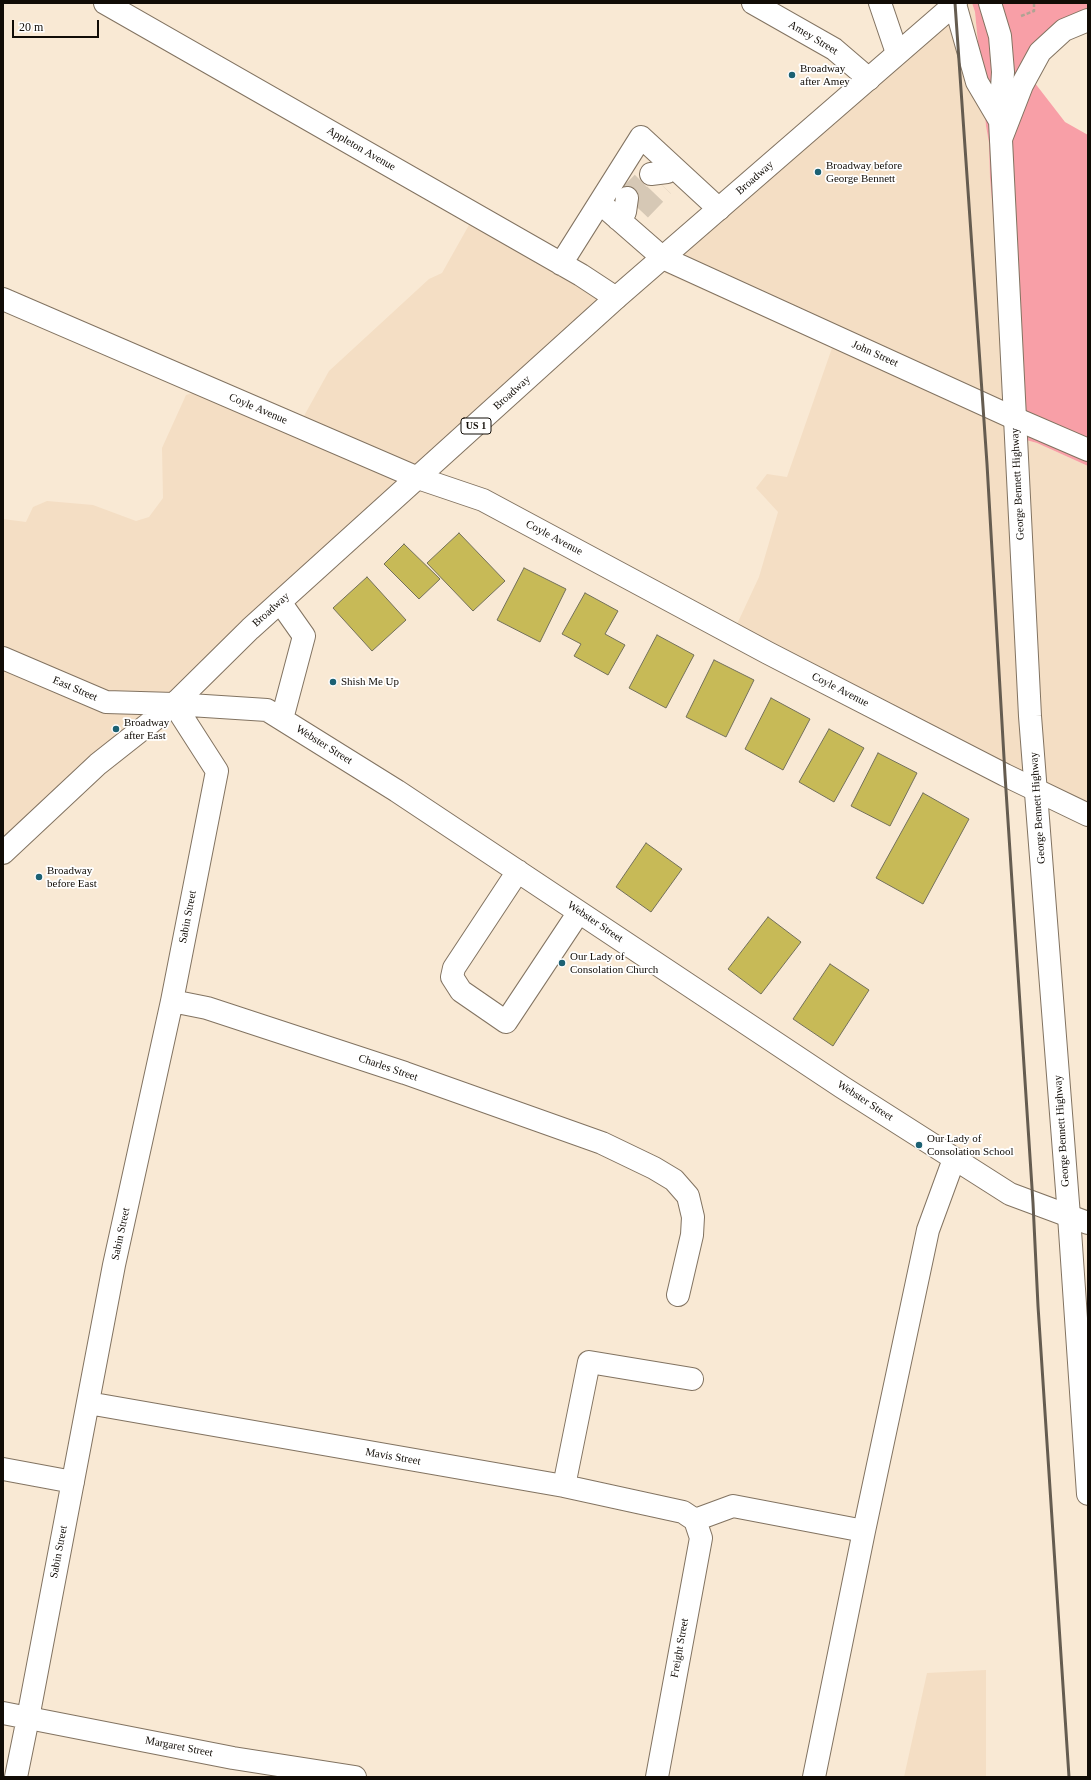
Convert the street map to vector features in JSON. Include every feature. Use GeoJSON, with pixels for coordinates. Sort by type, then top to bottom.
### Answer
{"type":"FeatureCollection","features":[{"type":"Feature","properties":{"kind":"street","name":"Appleton Avenue"},"geometry":{"type":"LineString","coordinates":[[105,3],[561,264],[616,298]]}},
{"type":"Feature","properties":{"kind":"street","name":"Amey Street"},"geometry":{"type":"LineString","coordinates":[[753,3],[834,49],[869,78]]}},
{"type":"Feature","properties":{"kind":"street"},"geometry":{"type":"LineString","coordinates":[[880,3],[897,53]]}},
{"type":"Feature","properties":{"kind":"street","name":"Broadway"},"geometry":{"type":"LineString","coordinates":[[3,853],[98,764],[174,704],[250,629],[616,298],[955,3]]}},
{"type":"Feature","properties":{"kind":"street","name":"George Bennett Highway"},"geometry":{"type":"LineString","coordinates":[[955,3],[977,82],[1000,130]]}},
{"type":"Feature","properties":{"kind":"street","name":"George Bennett Highway"},"geometry":{"type":"LineString","coordinates":[[990,3],[1000,36],[1003,72],[1000,130],[1014,418],[1036,790],[1078,1220],[1088,1494]]}},
{"type":"Feature","properties":{"kind":"street"},"geometry":{"type":"LineString","coordinates":[[1000,130],[1022,84],[1040,52],[1064,30],[1088,20]]}},
{"type":"Feature","properties":{"kind":"street"},"geometry":{"type":"LineString","coordinates":[[561,264],[642,137],[663,174],[719,209]]}},
{"type":"Feature","properties":{"kind":"street","name":"John Street"},"geometry":{"type":"LineString","coordinates":[[600,203],[628,210],[663,258],[1014,418],[1088,450]]}},
{"type":"Feature","properties":{"kind":"street","name":"Coyle Avenue"},"geometry":{"type":"LineString","coordinates":[[3,299],[418,478],[483,500],[768,653],[1088,815]]}},
{"type":"Feature","properties":{"kind":"street"},"geometry":{"type":"LineString","coordinates":[[280,602],[304,636],[282,719]]}},
{"type":"Feature","properties":{"kind":"street","name":"East Street"},"geometry":{"type":"LineString","coordinates":[[3,658],[106,702],[174,704]]}},
{"type":"Feature","properties":{"kind":"street","name":"Webster Street"},"geometry":{"type":"LineString","coordinates":[[174,704],[267,710],[397,790],[842,1087],[954,1159],[1010,1194],[1078,1220]]}},
{"type":"Feature","properties":{"kind":"street","name":"Sabin Street"},"geometry":{"type":"LineString","coordinates":[[16,1777],[114,1265],[172,1001],[217,771],[174,704]]}},
{"type":"Feature","properties":{"kind":"street"},"geometry":{"type":"LineString","coordinates":[[518,871],[454,968],[452,977],[461,992],[506,1022],[579,912]]}},
{"type":"Feature","properties":{"kind":"street","name":"Charles Street"},"geometry":{"type":"LineString","coordinates":[[172,1001],[207,1008],[405,1073],[602,1143],[632,1156],[674,1180],[688,1196],[693,1217],[692,1235],[678,1295]]}},
{"type":"Feature","properties":{"kind":"street"},"geometry":{"type":"LineString","coordinates":[[814,1777],[864,1530],[928,1230],[954,1159]]}},
{"type":"Feature","properties":{"kind":"street"},"geometry":{"type":"LineString","coordinates":[[564,1486],[589,1362],[692,1379]]}},
{"type":"Feature","properties":{"kind":"street","name":"Mavis Street"},"geometry":{"type":"LineString","coordinates":[[88,1403],[564,1486],[683,1512],[695,1520]]}},
{"type":"Feature","properties":{"kind":"street"},"geometry":{"type":"LineString","coordinates":[[3,1469],[73,1482]]}},
{"type":"Feature","properties":{"kind":"street"},"geometry":{"type":"LineString","coordinates":[[695,1520],[733,1506],[864,1530]]}},
{"type":"Feature","properties":{"kind":"street","name":"Freight Street"},"geometry":{"type":"LineString","coordinates":[[657,1777],[701,1538],[695,1520]]}},
{"type":"Feature","properties":{"kind":"street","name":"Margaret Street"},"geometry":{"type":"LineString","coordinates":[[3,1713],[233,1758],[355,1777]]}},
{"type":"Feature","properties":{"kind":"path"},"geometry":{"type":"LineString","coordinates":[[1021,16],[1034,11],[1034,3]]}},
{"type":"Feature","properties":{"kind":"shaded area"},"geometry":{"type":"Polygon","coordinates":[[[952,3],[972,3],[975,12],[989,143],[990,178],[1010,409],[1019,438],[1037,443],[1088,466],[1088,823],[731,637],[759,577],[778,512],[756,488],[767,474],[787,477],[832,348],[663,272],[661,263],[952,3]]]}},
{"type":"Feature","properties":{"kind":"shaded area"},"geometry":{"type":"Polygon","coordinates":[[[972,3],[1088,3],[1088,27],[1041,59],[1031,78],[1065,122],[1088,135],[1088,466],[1037,443],[1019,438],[1010,409],[990,178],[989,143],[975,12],[972,3]]]}},
{"type":"Feature","properties":{"kind":"shaded area"},"geometry":{"type":"Polygon","coordinates":[[[469,225],[476,225],[607,299],[3,860],[3,519],[26,522],[33,507],[47,501],[93,505],[136,521],[149,517],[163,498],[162,448],[186,395],[196,392],[295,432],[329,371],[429,279],[442,273],[469,225]]]}},
{"type":"Feature","properties":{"kind":"shaded area"},"geometry":{"type":"Polygon","coordinates":[[[986,1670],[986,1777],[904,1777],[927,1673],[986,1670]]]}},
{"type":"Feature","properties":{"kind":"building"},"geometry":{"type":"Polygon","coordinates":[[[459,533],[505,581],[473,611],[427,563],[459,533]]]}},
{"type":"Feature","properties":{"kind":"building"},"geometry":{"type":"Polygon","coordinates":[[[404,544],[440,579],[419,599],[384,564],[404,544]]]}},
{"type":"Feature","properties":{"kind":"building"},"geometry":{"type":"Polygon","coordinates":[[[524,568],[566,589],[540,642],[497,620],[524,568]]]}},
{"type":"Feature","properties":{"kind":"building"},"geometry":{"type":"Polygon","coordinates":[[[367,577],[406,620],[372,651],[333,608],[367,577]]]}},
{"type":"Feature","properties":{"kind":"building"},"geometry":{"type":"Polygon","coordinates":[[[585,593],[618,611],[605,634],[625,645],[608,675],[574,656],[581,644],[562,634],[585,593]]]}},
{"type":"Feature","properties":{"kind":"building"},"geometry":{"type":"Polygon","coordinates":[[[657,635],[694,655],[666,708],[629,688],[657,635]]]}},
{"type":"Feature","properties":{"kind":"building"},"geometry":{"type":"Polygon","coordinates":[[[714,660],[754,680],[726,737],[686,717],[714,660]]]}},
{"type":"Feature","properties":{"kind":"building"},"geometry":{"type":"Polygon","coordinates":[[[771,698],[810,719],[783,770],[745,749],[771,698]]]}},
{"type":"Feature","properties":{"kind":"building"},"geometry":{"type":"Polygon","coordinates":[[[829,729],[864,748],[834,802],[799,782],[829,729]]]}},
{"type":"Feature","properties":{"kind":"building"},"geometry":{"type":"Polygon","coordinates":[[[878,753],[917,773],[890,826],[851,806],[878,753]]]}},
{"type":"Feature","properties":{"kind":"building"},"geometry":{"type":"Polygon","coordinates":[[[923,793],[969,819],[923,904],[876,878],[923,793]]]}},
{"type":"Feature","properties":{"kind":"building"},"geometry":{"type":"Polygon","coordinates":[[[646,843],[682,869],[651,912],[616,887],[646,843]]]}},
{"type":"Feature","properties":{"kind":"building"},"geometry":{"type":"Polygon","coordinates":[[[768,917],[801,942],[761,994],[728,969],[768,917]]]}},
{"type":"Feature","properties":{"kind":"building"},"geometry":{"type":"Polygon","coordinates":[[[830,964],[869,990],[833,1046],[793,1019],[830,964]]]}},
{"type":"Feature","properties":{"kind":"tunnel"},"geometry":{"type":"LineString","coordinates":[[627,198],[651,174]]}},
{"type":"Feature","properties":{"kind":"tunnel"},"geometry":{"type":"LineString","coordinates":[[640,210],[663,186]]}},
{"type":"Feature","properties":{"kind":"railway"},"geometry":{"type":"LineString","coordinates":[[955,3],[987,464],[1005,775],[1033,1203],[1038,1306],[1069,1777]]}},
{"type":"Feature","properties":{"kind":"place","name":"Broadway after Amey"},"geometry":{"type":"Point","coordinates":[792,75]}},
{"type":"Feature","properties":{"kind":"place","name":"Broadway before George Bennett"},"geometry":{"type":"Point","coordinates":[818,172]}},
{"type":"Feature","properties":{"kind":"place","name":"Shish Me Up"},"geometry":{"type":"Point","coordinates":[333,682]}},
{"type":"Feature","properties":{"kind":"place","name":"Broadway after East"},"geometry":{"type":"Point","coordinates":[116,729]}},
{"type":"Feature","properties":{"kind":"place","name":"Broadway before East"},"geometry":{"type":"Point","coordinates":[39,877]}},
{"type":"Feature","properties":{"kind":"place","name":"Our Lady of Consolation Church"},"geometry":{"type":"Point","coordinates":[562,963]}},
{"type":"Feature","properties":{"kind":"place","name":"Our Lady of Consolation School"},"geometry":{"type":"Point","coordinates":[919,1145]}}]}
